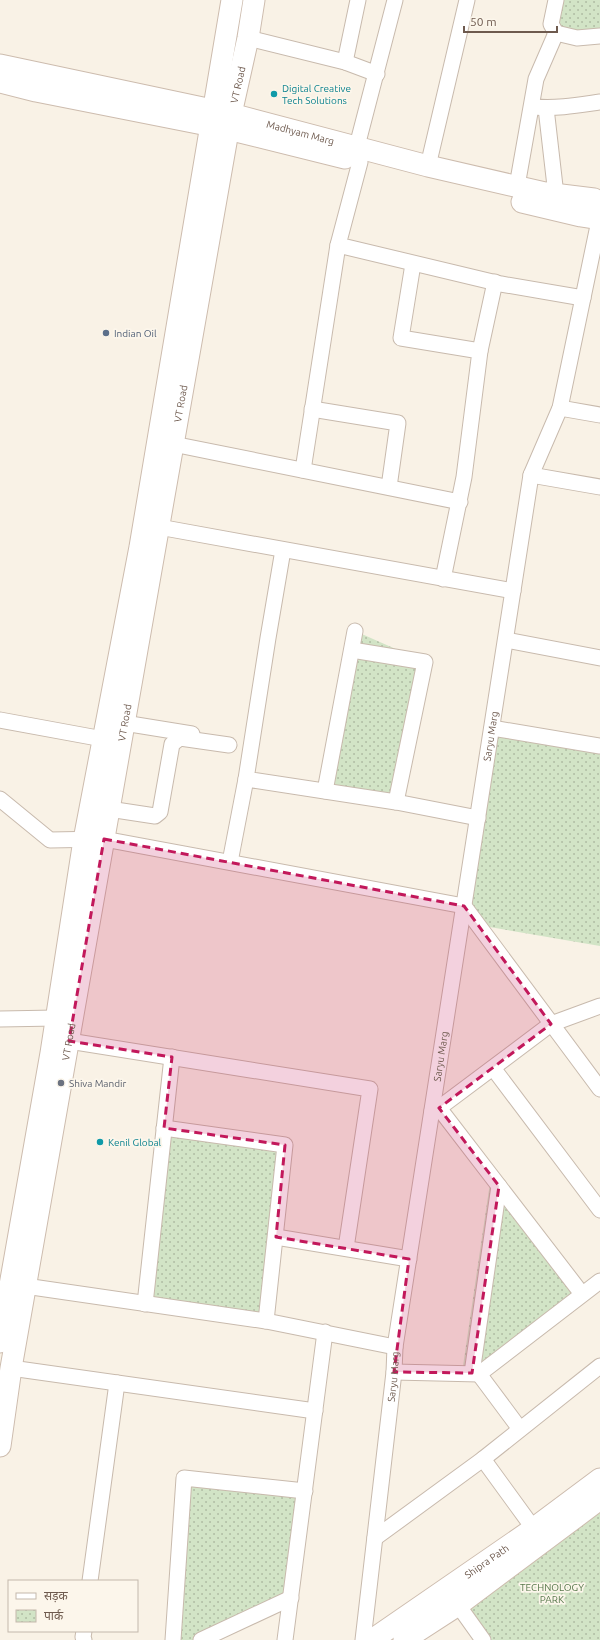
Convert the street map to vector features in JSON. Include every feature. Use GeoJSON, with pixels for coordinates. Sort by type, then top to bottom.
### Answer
{"type":"FeatureCollection","features":[{"type":"Feature","properties":{"kind":"street","name":"VT Road"},"geometry":{"type":"LineString","coordinates":[[221,120],[248,38],[254,0]]}},
{"type":"Feature","properties":{"kind":"street"},"geometry":{"type":"LineString","coordinates":[[345,62],[358,0]]}},
{"type":"Feature","properties":{"kind":"street"},"geometry":{"type":"LineString","coordinates":[[303,470],[338,245],[395,0]]}},
{"type":"Feature","properties":{"kind":"street"},"geometry":{"type":"LineString","coordinates":[[428,166],[467,0]]}},
{"type":"Feature","properties":{"kind":"street"},"geometry":{"type":"LineString","coordinates":[[556,0],[551,24],[556,33],[577,38],[600,36]]}},
{"type":"Feature","properties":{"kind":"street","name":"VT Road"},"geometry":{"type":"LineString","coordinates":[[0,1446],[11,1368],[68,1041],[94,839],[103,739],[140,547],[181,352],[221,120],[228,5]]}},
{"type":"Feature","properties":{"kind":"street"},"geometry":{"type":"LineString","coordinates":[[556,33],[536,79],[538,107],[556,195]]}},
{"type":"Feature","properties":{"kind":"street"},"geometry":{"type":"LineString","coordinates":[[248,38],[345,62],[377,74]]}},
{"type":"Feature","properties":{"kind":"street","name":"Madhyam Marg"},"geometry":{"type":"LineString","coordinates":[[0,65],[359,154],[581,216],[600,218]]}},
{"type":"Feature","properties":{"kind":"street","name":"Madhyam Marg"},"geometry":{"type":"LineString","coordinates":[[0,82],[44,92],[221,120]]}},
{"type":"Feature","properties":{"kind":"street"},"geometry":{"type":"LineString","coordinates":[[538,107],[600,102]]}},
{"type":"Feature","properties":{"kind":"street"},"geometry":{"type":"LineString","coordinates":[[517,186],[538,107]]}},
{"type":"Feature","properties":{"kind":"street","name":"Madhyam Marg"},"geometry":{"type":"LineString","coordinates":[[359,154],[428,166],[556,195],[594,199],[600,202]]}},
{"type":"Feature","properties":{"kind":"street","name":"Saryu Marg"},"geometry":{"type":"LineString","coordinates":[[364,1640],[394,1372],[395,1347],[435,1110],[464,906],[531,475],[560,408],[600,218]]}},
{"type":"Feature","properties":{"kind":"street"},"geometry":{"type":"LineString","coordinates":[[338,245],[413,264],[495,282],[583,298]]}},
{"type":"Feature","properties":{"kind":"street"},"geometry":{"type":"LineString","coordinates":[[413,264],[401,338],[480,351]]}},
{"type":"Feature","properties":{"kind":"street"},"geometry":{"type":"LineString","coordinates":[[443,579],[460,502],[480,351],[495,282]]}},
{"type":"Feature","properties":{"kind":"street","name":"VT Road"},"geometry":{"type":"LineString","coordinates":[[0,1342],[56,1018],[94,839],[109,809],[173,444],[181,352]]}},
{"type":"Feature","properties":{"kind":"street"},"geometry":{"type":"LineString","coordinates":[[560,408],[600,415]]}},
{"type":"Feature","properties":{"kind":"street"},"geometry":{"type":"LineString","coordinates":[[312,409],[398,423],[389,487]]}},
{"type":"Feature","properties":{"kind":"street"},"geometry":{"type":"LineString","coordinates":[[173,444],[460,502]]}},
{"type":"Feature","properties":{"kind":"street"},"geometry":{"type":"LineString","coordinates":[[531,475],[600,487]]}},
{"type":"Feature","properties":{"kind":"street"},"geometry":{"type":"LineString","coordinates":[[159,526],[513,592]]}},
{"type":"Feature","properties":{"kind":"street"},"geometry":{"type":"LineString","coordinates":[[230,862],[252,744],[283,550]]}},
{"type":"Feature","properties":{"kind":"street"},"geometry":{"type":"LineString","coordinates":[[325,791],[355,631]]}},
{"type":"Feature","properties":{"kind":"street"},"geometry":{"type":"LineString","coordinates":[[506,640],[600,656]]}},
{"type":"Feature","properties":{"kind":"street"},"geometry":{"type":"LineString","coordinates":[[352,650],[425,662],[396,802]]}},
{"type":"Feature","properties":{"kind":"street"},"geometry":{"type":"LineString","coordinates":[[0,720],[103,739]]}},
{"type":"Feature","properties":{"kind":"street"},"geometry":{"type":"LineString","coordinates":[[124,723],[252,744]]}},
{"type":"Feature","properties":{"kind":"street"},"geometry":{"type":"LineString","coordinates":[[492,728],[600,746]]}},
{"type":"Feature","properties":{"kind":"street"},"geometry":{"type":"LineString","coordinates":[[109,809],[156,816],[160,812],[172,744],[180,738],[229,745]]}},
{"type":"Feature","properties":{"kind":"street"},"geometry":{"type":"LineString","coordinates":[[246,779],[396,802],[478,818]]}},
{"type":"Feature","properties":{"kind":"street"},"geometry":{"type":"LineString","coordinates":[[0,799],[50,840],[94,839],[230,862],[464,906],[551,1024],[598,1081]]}},
{"type":"Feature","properties":{"kind":"street"},"geometry":{"type":"LineString","coordinates":[[582,1294],[498,1186],[435,1110],[494,1068],[551,1024],[600,1006]]}},
{"type":"Feature","properties":{"kind":"street"},"geometry":{"type":"LineString","coordinates":[[0,1019],[56,1018]]}},
{"type":"Feature","properties":{"kind":"street"},"geometry":{"type":"LineString","coordinates":[[68,1041],[370,1089],[346,1248]]}},
{"type":"Feature","properties":{"kind":"street"},"geometry":{"type":"LineString","coordinates":[[145,1304],[172,1057]]}},
{"type":"Feature","properties":{"kind":"street"},"geometry":{"type":"LineString","coordinates":[[494,1068],[600,1210]]}},
{"type":"Feature","properties":{"kind":"street"},"geometry":{"type":"LineString","coordinates":[[164,1128],[285,1145],[266,1321]]}},
{"type":"Feature","properties":{"kind":"street"},"geometry":{"type":"LineString","coordinates":[[498,1186],[476,1374],[520,1429]]}},
{"type":"Feature","properties":{"kind":"street"},"geometry":{"type":"LineString","coordinates":[[276,1237],[409,1259]]}},
{"type":"Feature","properties":{"kind":"street"},"geometry":{"type":"LineString","coordinates":[[394,1372],[476,1374],[600,1281]]}},
{"type":"Feature","properties":{"kind":"street"},"geometry":{"type":"LineString","coordinates":[[25,1286],[266,1321],[395,1347]]}},
{"type":"Feature","properties":{"kind":"street"},"geometry":{"type":"LineString","coordinates":[[285,1640],[325,1332]]}},
{"type":"Feature","properties":{"kind":"street"},"geometry":{"type":"LineString","coordinates":[[375,1538],[483,1459],[600,1366]]}},
{"type":"Feature","properties":{"kind":"street"},"geometry":{"type":"LineString","coordinates":[[11,1368],[315,1411]]}},
{"type":"Feature","properties":{"kind":"street"},"geometry":{"type":"LineString","coordinates":[[90,1580],[117,1383]]}},
{"type":"Feature","properties":{"kind":"street"},"geometry":{"type":"LineString","coordinates":[[483,1459],[538,1535]]}},
{"type":"Feature","properties":{"kind":"street"},"geometry":{"type":"LineString","coordinates":[[173,1640],[184,1478],[305,1491]]}},
{"type":"Feature","properties":{"kind":"street","name":"Shipra Path"},"geometry":{"type":"LineString","coordinates":[[404,1640],[458,1605],[600,1479]]}},
{"type":"Feature","properties":{"kind":"street","name":"Shipra Path"},"geometry":{"type":"LineString","coordinates":[[372,1640],[538,1535],[600,1499]]}},
{"type":"Feature","properties":{"kind":"street"},"geometry":{"type":"LineString","coordinates":[[201,1640],[291,1598]]}},
{"type":"Feature","properties":{"kind":"street"},"geometry":{"type":"LineString","coordinates":[[458,1605],[483,1640]]}},
{"type":"Feature","properties":{"kind":"highlighted area"},"geometry":{"type":"Polygon","coordinates":[[[104,839],[464,906],[551,1024],[439,1108],[499,1186],[472,1373],[394,1372],[409,1259],[276,1237],[285,1145],[164,1128],[172,1057],[69,1041],[104,839]]]}},
{"type":"Feature","properties":{"kind":"green space"},"geometry":{"type":"Polygon","coordinates":[[[554,0],[600,0],[600,36],[556,33],[554,0]]]}},
{"type":"Feature","properties":{"kind":"green space"},"geometry":{"type":"Polygon","coordinates":[[[355,631],[425,662],[396,802],[325,791],[355,631]]]}},
{"type":"Feature","properties":{"kind":"green space"},"geometry":{"type":"Polygon","coordinates":[[[492,728],[600,746],[600,946],[478,925],[464,906],[492,728]]]}},
{"type":"Feature","properties":{"kind":"green space"},"geometry":{"type":"Polygon","coordinates":[[[164,1128],[285,1145],[266,1321],[145,1304],[164,1128]]]}},
{"type":"Feature","properties":{"kind":"green space"},"geometry":{"type":"Polygon","coordinates":[[[491,1176],[582,1294],[479,1374],[462,1373],[491,1176]]]}},
{"type":"Feature","properties":{"kind":"green space"},"geometry":{"type":"Polygon","coordinates":[[[184,1478],[305,1491],[291,1598],[201,1640],[173,1640],[184,1478]]]}},
{"type":"Feature","properties":{"kind":"green space","name":"TECHNOLOGY PARK"},"geometry":{"type":"Polygon","coordinates":[[[600,1499],[600,1640],[483,1640],[458,1605],[600,1499]]]}},
{"type":"Feature","properties":{"kind":"place","name":"Digital Creative Tech Solutions"},"geometry":{"type":"Point","coordinates":[274,94]}},
{"type":"Feature","properties":{"kind":"place","name":"Indian Oil"},"geometry":{"type":"Point","coordinates":[106,333]}},
{"type":"Feature","properties":{"kind":"place","name":"Shiva Mandir"},"geometry":{"type":"Point","coordinates":[61,1083]}},
{"type":"Feature","properties":{"kind":"place","name":"Kenil Global"},"geometry":{"type":"Point","coordinates":[100,1142]}}]}
